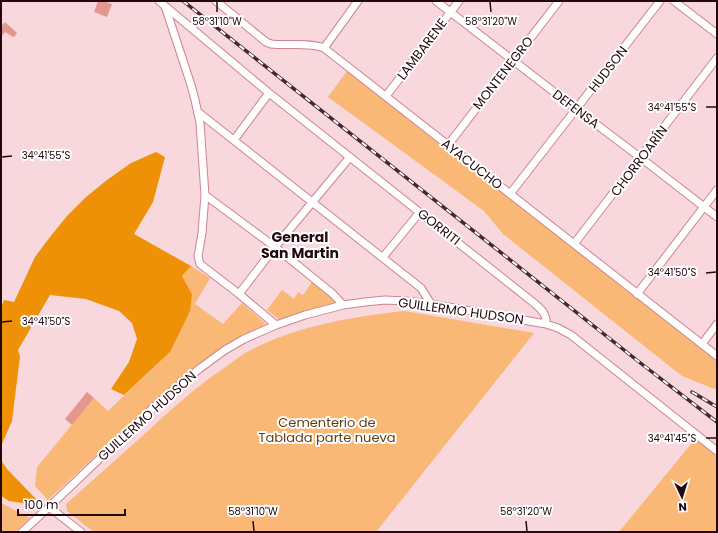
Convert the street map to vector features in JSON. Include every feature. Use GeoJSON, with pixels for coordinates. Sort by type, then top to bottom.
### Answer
{"type":"FeatureCollection","features":[{"type":"Feature","properties":{"kind":"street","name":"AYACUCHO"},"geometry":{"type":"LineString","coordinates":[[216,1],[266,42],[271,44],[312,45],[324,48],[717,356]]}},
{"type":"Feature","properties":{"kind":"street"},"geometry":{"type":"LineString","coordinates":[[324,48],[358,1]]}},
{"type":"Feature","properties":{"kind":"street","name":"DEFENSA"},"geometry":{"type":"LineString","coordinates":[[436,1],[717,217]]}},
{"type":"Feature","properties":{"kind":"street","name":"LAMBARENE"},"geometry":{"type":"LineString","coordinates":[[386,96],[459,1]]}},
{"type":"Feature","properties":{"kind":"street","name":"MONTENEGRO"},"geometry":{"type":"LineString","coordinates":[[448,145],[558,1]]}},
{"type":"Feature","properties":{"kind":"street","name":"HUDSON"},"geometry":{"type":"LineString","coordinates":[[510,194],[660,1]]}},
{"type":"Feature","properties":{"kind":"street"},"geometry":{"type":"LineString","coordinates":[[674,1],[717,34]]}},
{"type":"Feature","properties":{"kind":"street"},"geometry":{"type":"LineString","coordinates":[[162,4],[191,85],[198,112],[202,139],[206,195],[198,256],[200,264],[276,325]]}},
{"type":"Feature","properties":{"kind":"street","name":"GORRITI"},"geometry":{"type":"LineString","coordinates":[[162,4],[269,93],[534,303],[547,318],[546,324]]}},
{"type":"Feature","properties":{"kind":"street","name":"CHORROARÍN"},"geometry":{"type":"LineString","coordinates":[[574,244],[717,58]]}},
{"type":"Feature","properties":{"kind":"street"},"geometry":{"type":"LineString","coordinates":[[234,140],[269,93]]}},
{"type":"Feature","properties":{"kind":"street"},"geometry":{"type":"LineString","coordinates":[[198,112],[421,288],[431,304]]}},
{"type":"Feature","properties":{"kind":"street"},"geometry":{"type":"LineString","coordinates":[[239,294],[275,247],[350,157]]}},
{"type":"Feature","properties":{"kind":"street"},"geometry":{"type":"LineString","coordinates":[[637,294],[717,190]]}},
{"type":"Feature","properties":{"kind":"street"},"geometry":{"type":"LineString","coordinates":[[206,195],[275,247],[333,294],[343,305]]}},
{"type":"Feature","properties":{"kind":"street"},"geometry":{"type":"LineString","coordinates":[[383,257],[420,212]]}},
{"type":"Feature","properties":{"kind":"street","name":"GUILLERMO HUDSON"},"geometry":{"type":"LineString","coordinates":[[22,532],[158,403],[199,369],[225,350],[276,325],[343,305],[385,300],[431,304],[546,324]]}},
{"type":"Feature","properties":{"kind":"street"},"geometry":{"type":"LineString","coordinates":[[546,324],[558,328],[570,335],[717,451]]}},
{"type":"Feature","properties":{"kind":"street"},"geometry":{"type":"LineString","coordinates":[[702,344],[717,324]]}},
{"type":"Feature","properties":{"kind":"street"},"geometry":{"type":"LineString","coordinates":[[49,507],[81,532]]}},
{"type":"Feature","properties":{"kind":"green space"},"geometry":{"type":"Polygon","coordinates":[[[347,71],[717,358],[717,390],[682,376],[503,234],[484,211],[328,97],[347,71]]]}},
{"type":"Feature","properties":{"kind":"green space"},"geometry":{"type":"Polygon","coordinates":[[[191,266],[210,278],[195,304],[223,324],[242,303],[266,324],[217,352],[161,395],[48,500],[35,486],[37,467],[94,398],[108,411],[170,352],[192,294],[182,276],[191,266]]]}},
{"type":"Feature","properties":{"kind":"green space"},"geometry":{"type":"Polygon","coordinates":[[[312,282],[334,298],[334,304],[280,320],[267,310],[282,290],[294,299],[298,292],[303,295],[312,282]]]}},
{"type":"Feature","properties":{"kind":"green space","name":"Cementerio de Tablada parte nueva"},"geometry":{"type":"Polygon","coordinates":[[[405,311],[534,333],[376,532],[94,532],[67,511],[66,504],[169,412],[203,383],[245,353],[285,335],[304,329],[364,316],[405,311]]]}},
{"type":"Feature","properties":{"kind":"green space"},"geometry":{"type":"Polygon","coordinates":[[[695,439],[717,456],[717,532],[619,532],[695,439]]]}},
{"type":"Feature","properties":{"kind":"green space"},"geometry":{"type":"Polygon","coordinates":[[[1,503],[30,518],[15,532],[1,532],[1,503]]]}},
{"type":"Feature","properties":{"kind":"shaded area"},"geometry":{"type":"Polygon","coordinates":[[[156,152],[165,157],[153,202],[134,234],[191,266],[182,276],[192,294],[190,311],[170,352],[124,395],[111,389],[129,362],[137,339],[132,323],[119,311],[86,299],[50,295],[18,350],[20,356],[12,421],[1,446],[1,308],[4,300],[14,302],[35,257],[67,216],[86,197],[131,163],[156,152]]]}},
{"type":"Feature","properties":{"kind":"shaded area"},"geometry":{"type":"Polygon","coordinates":[[[1,460],[7,469],[36,499],[29,504],[9,501],[1,496],[1,460]]]}},
{"type":"Feature","properties":{"kind":"building"},"geometry":{"type":"Polygon","coordinates":[[[98,1],[112,4],[107,17],[94,12],[98,1]]]}},
{"type":"Feature","properties":{"kind":"building"},"geometry":{"type":"Polygon","coordinates":[[[5,22],[17,33],[14,37],[5,32],[1,37],[1,26],[5,22]]]}},
{"type":"Feature","properties":{"kind":"building"},"geometry":{"type":"Polygon","coordinates":[[[87,392],[94,398],[72,425],[65,419],[87,392]]]}},
{"type":"Feature","properties":{"kind":"railway"},"geometry":{"type":"LineString","coordinates":[[183,1],[717,422]]}},
{"type":"Feature","properties":{"kind":"railway"},"geometry":{"type":"LineString","coordinates":[[692,392],[717,407]]}},
{"type":"Feature","properties":{"kind":"district","name":"General San Martin"},"geometry":{"type":"Point","coordinates":[300,246]}}]}
